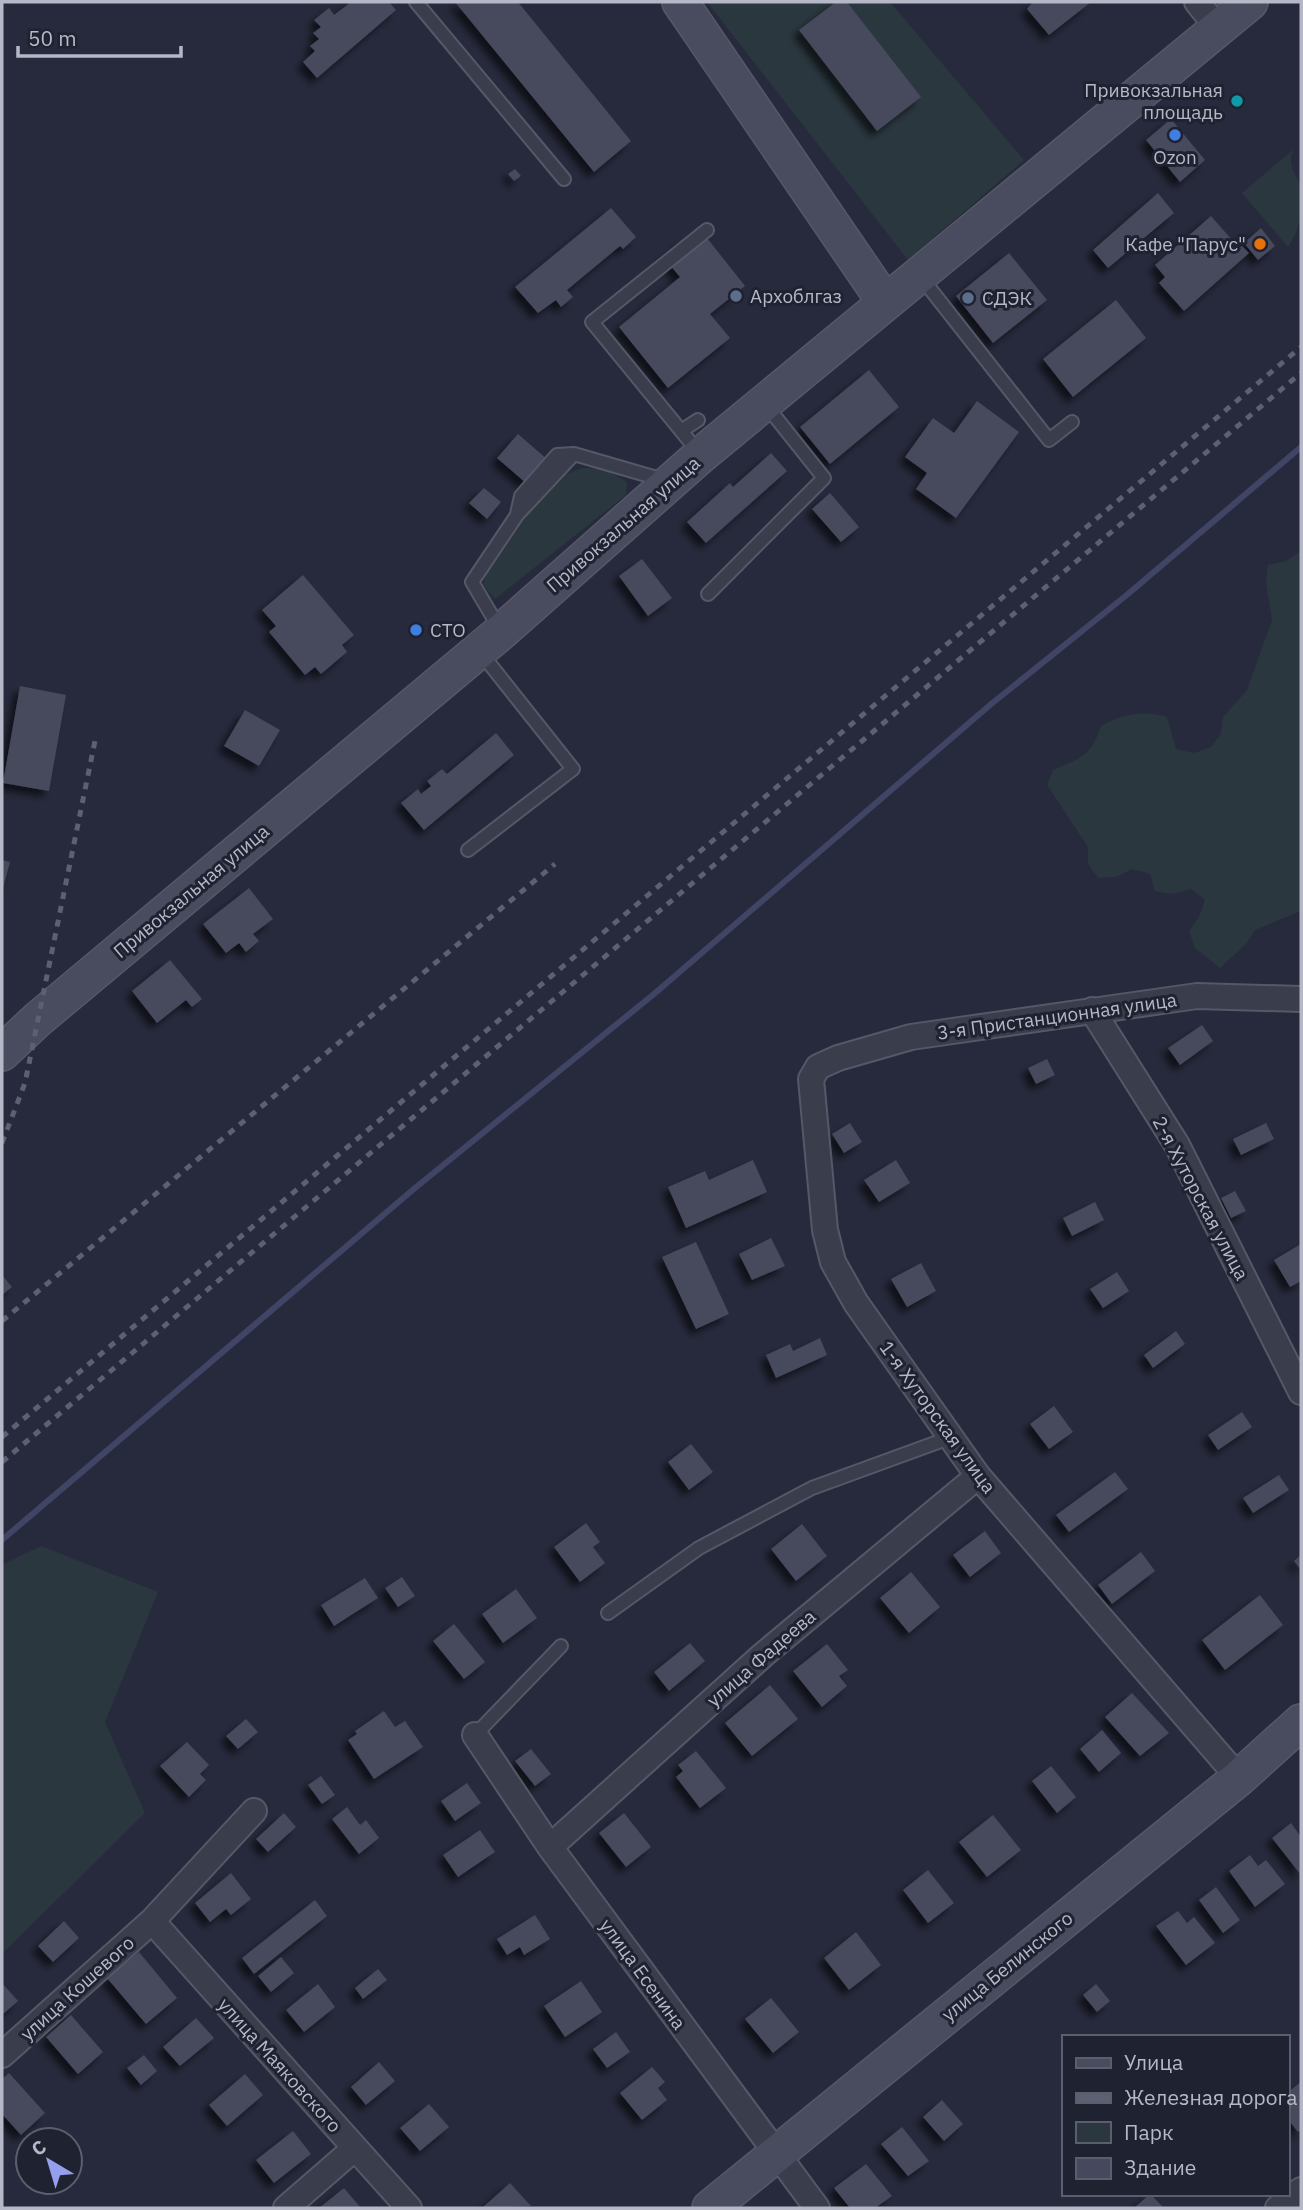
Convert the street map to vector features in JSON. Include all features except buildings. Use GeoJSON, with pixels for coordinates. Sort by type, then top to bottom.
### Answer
{"type":"FeatureCollection","features":[{"type":"Feature","properties":{"kind":"street"},"geometry":{"type":"LineString","coordinates":[[680,2],[885,302]]}},
{"type":"Feature","properties":{"kind":"street","name":"Привокзальная улица"},"geometry":{"type":"LineString","coordinates":[[2,1053],[37,1020],[490,641],[671,482],[691,443],[764,402],[885,302],[1207,15],[1250,2]]}},
{"type":"Feature","properties":{"kind":"street","name":"3-я Пристанционная улица"},"geometry":{"type":"LineString","coordinates":[[818,1067],[858,1050],[911,1037],[1093,1010],[1197,996],[1301,999]]}},
{"type":"Feature","properties":{"kind":"street","name":"2-я Хуторская улица"},"geometry":{"type":"LineString","coordinates":[[1093,1010],[1177,1145],[1301,1392]]}},
{"type":"Feature","properties":{"kind":"street","name":"1-я Хуторская улица"},"geometry":{"type":"LineString","coordinates":[[818,1067],[811,1079],[811,1091],[825,1230],[833,1262],[856,1303],[978,1476],[1239,1777]]}},
{"type":"Feature","properties":{"kind":"street","name":"улица Фадеева"},"geometry":{"type":"LineString","coordinates":[[550,1847],[762,1655],[978,1476]]}},
{"type":"Feature","properties":{"kind":"street","name":"улица Белинского"},"geometry":{"type":"LineString","coordinates":[[710,2208],[1239,1777],[1301,1723]]}},
{"type":"Feature","properties":{"kind":"street","name":"улица Есенина"},"geometry":{"type":"LineString","coordinates":[[475,1735],[550,1847],[817,2208]]}},
{"type":"Feature","properties":{"kind":"street","name":"улица Кошевого"},"geometry":{"type":"LineString","coordinates":[[2,2055],[152,1922],[254,1811]]}},
{"type":"Feature","properties":{"kind":"street","name":"улица Маяковского"},"geometry":{"type":"LineString","coordinates":[[152,1922],[409,2208]]}},
{"type":"Feature","properties":{"kind":"street"},"geometry":{"type":"LineString","coordinates":[[286,2208],[355,2148]]}},
{"type":"Feature","properties":{"kind":"street"},"geometry":{"type":"LineString","coordinates":[[1278,2208],[1301,2190]]}},
{"type":"Feature","properties":{"kind":"lane"},"geometry":{"type":"LineString","coordinates":[[416,2],[564,179]]}},
{"type":"Feature","properties":{"kind":"lane"},"geometry":{"type":"LineString","coordinates":[[691,443],[592,322],[707,230]]}},
{"type":"Feature","properties":{"kind":"lane"},"geometry":{"type":"LineString","coordinates":[[918,274],[1049,440],[1072,422]]}},
{"type":"Feature","properties":{"kind":"lane"},"geometry":{"type":"LineString","coordinates":[[709,594],[824,478],[764,402]]}},
{"type":"Feature","properties":{"kind":"lane"},"geometry":{"type":"LineString","coordinates":[[691,443],[698,420]]}},
{"type":"Feature","properties":{"kind":"lane"},"geometry":{"type":"LineString","coordinates":[[468,850],[573,769],[490,641],[472,582],[517,515],[574,454],[671,482]]}},
{"type":"Feature","properties":{"kind":"lane"},"geometry":{"type":"LineString","coordinates":[[608,1613],[699,1548],[811,1488],[949,1438]]}},
{"type":"Feature","properties":{"kind":"lane"},"geometry":{"type":"LineString","coordinates":[[475,1735],[561,1646]]}},
{"type":"Feature","properties":{"kind":"green space"},"geometry":{"type":"Polygon","coordinates":[[[707,2],[890,2],[1024,160],[908,260],[707,2]]]}},
{"type":"Feature","properties":{"kind":"green space"},"geometry":{"type":"Polygon","coordinates":[[[1294,149],[1291,161],[1300,185],[1302,206],[1298,227],[1288,247],[1242,193],[1294,149]]]}},
{"type":"Feature","properties":{"kind":"green space"},"geometry":{"type":"Polygon","coordinates":[[[582,468],[605,469],[627,482],[626,495],[495,599],[483,585],[496,554],[517,525],[566,474],[582,468]]]}},
{"type":"Feature","properties":{"kind":"green space"},"geometry":{"type":"Polygon","coordinates":[[[1301,551],[1301,911],[1255,930],[1246,944],[1220,968],[1195,948],[1189,931],[1199,917],[1205,900],[1191,889],[1172,894],[1155,891],[1150,874],[1132,869],[1116,877],[1098,878],[1088,864],[1088,847],[1047,785],[1053,770],[1078,759],[1089,750],[1101,726],[1125,716],[1150,714],[1167,717],[1176,749],[1194,753],[1211,747],[1221,734],[1223,717],[1247,690],[1272,620],[1266,583],[1268,565],[1286,561],[1301,551]]]}},
{"type":"Feature","properties":{"kind":"green space"},"geometry":{"type":"Polygon","coordinates":[[[41,1546],[158,1592],[105,1722],[145,1813],[2,1954],[2,1565],[41,1546]]]}},
{"type":"Feature","properties":{"kind":"waterway"},"geometry":{"type":"LineString","coordinates":[[2,1540],[415,1188],[654,994],[990,705],[1128,594],[1301,447]]}},
{"type":"Feature","properties":{"kind":"railway"},"geometry":{"type":"LineString","coordinates":[[2,1437],[1301,347]]}},
{"type":"Feature","properties":{"kind":"railway"},"geometry":{"type":"LineString","coordinates":[[2,1462],[1301,373]]}},
{"type":"Feature","properties":{"kind":"railway"},"geometry":{"type":"LineString","coordinates":[[2,1143],[25,1083],[95,741]]}},
{"type":"Feature","properties":{"kind":"railway"},"geometry":{"type":"LineString","coordinates":[[2,1321],[555,864]]}},
{"type":"Feature","properties":{"kind":"place","name":"Привокзальная площадь"},"geometry":{"type":"Point","coordinates":[1237,101]}},
{"type":"Feature","properties":{"kind":"place","name":"Ozon"},"geometry":{"type":"Point","coordinates":[1175,135]}},
{"type":"Feature","properties":{"kind":"place","name":"Кафе \"Парус\""},"geometry":{"type":"Point","coordinates":[1260,244]}},
{"type":"Feature","properties":{"kind":"place","name":"Архоблгаз"},"geometry":{"type":"Point","coordinates":[736,296]}},
{"type":"Feature","properties":{"kind":"place","name":"СДЭК"},"geometry":{"type":"Point","coordinates":[968,298]}},
{"type":"Feature","properties":{"kind":"place","name":"СТО"},"geometry":{"type":"Point","coordinates":[416,630]}}]}
